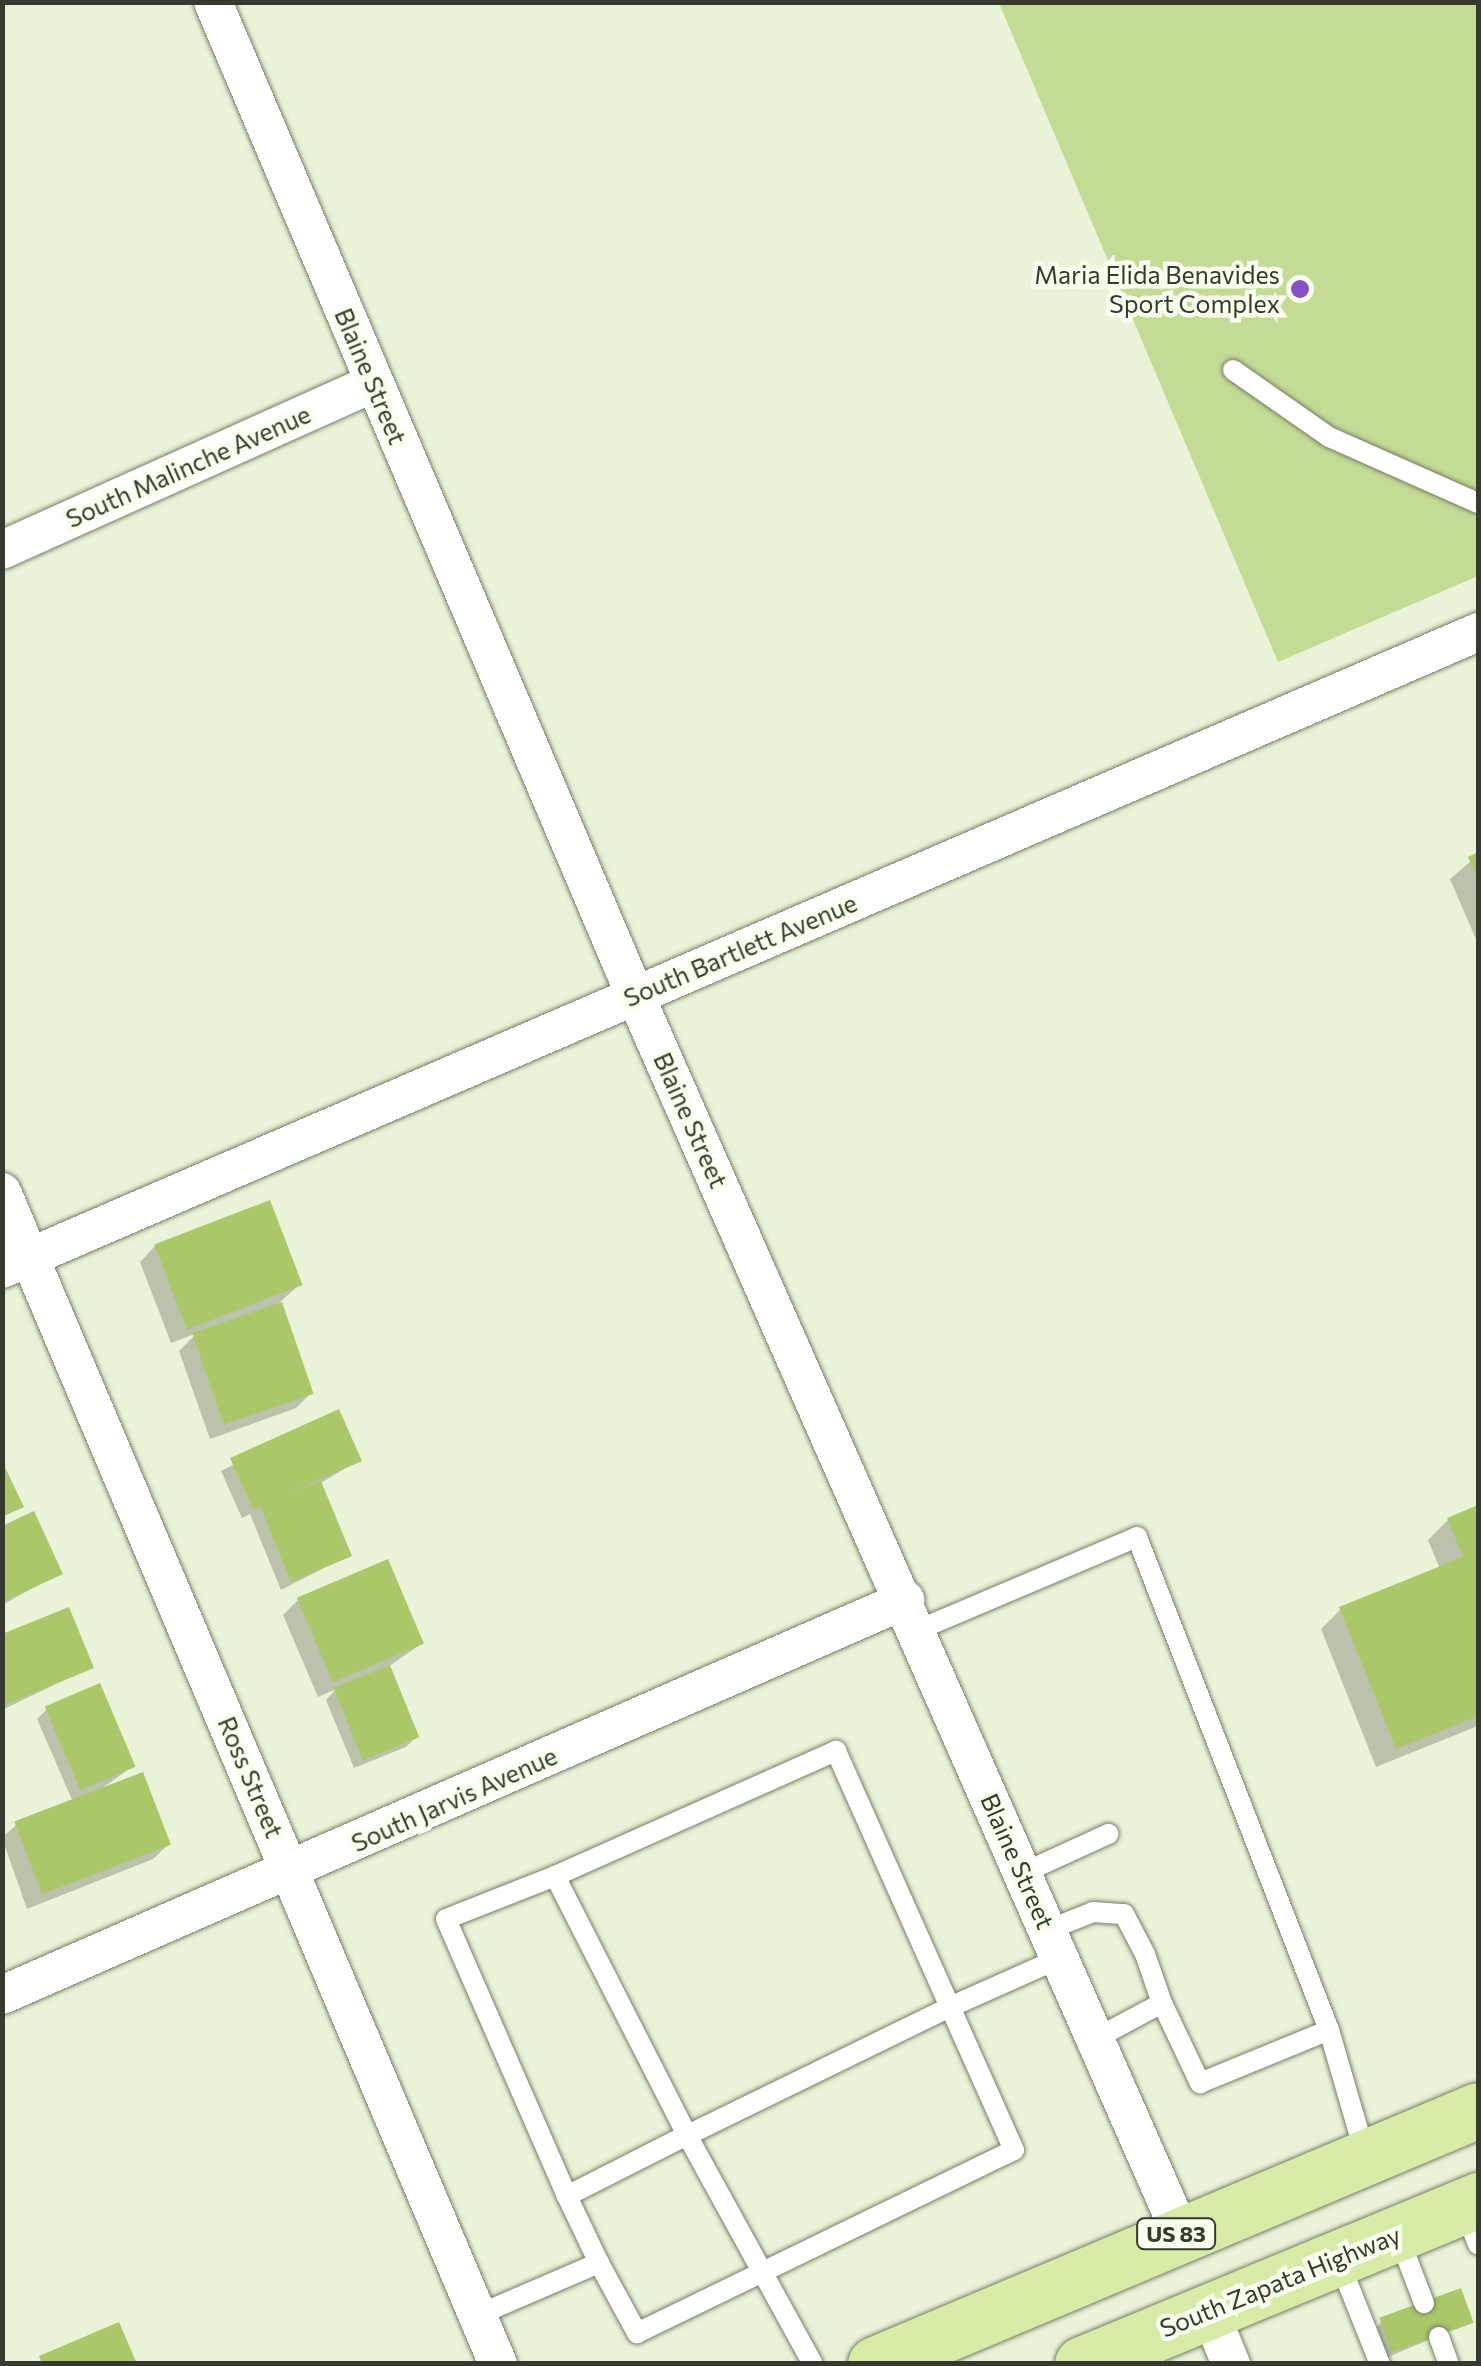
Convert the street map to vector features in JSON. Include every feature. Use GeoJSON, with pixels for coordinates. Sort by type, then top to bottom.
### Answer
{"type":"FeatureCollection","features":[{"type":"Feature","properties":{"kind":"main road","name":"US 83"},"geometry":{"type":"LineString","coordinates":[[875,2364],[1180,2232],[1478,2110]]}},
{"type":"Feature","properties":{"kind":"main road","name":"South Zapata Highway"},"geometry":{"type":"LineString","coordinates":[[1082,2364],[1397,2232],[1474,2217]]}},
{"type":"Feature","properties":{"kind":"street","name":"Blaine Street"},"geometry":{"type":"LineString","coordinates":[[213,2],[635,996],[1180,2232]]}},
{"type":"Feature","properties":{"kind":"street","name":"South Malinche Avenue"},"geometry":{"type":"LineString","coordinates":[[2,550],[374,382]]}},
{"type":"Feature","properties":{"kind":"street","name":"South Bartlett Avenue"},"geometry":{"type":"LineString","coordinates":[[17,1263],[1478,632]]}},
{"type":"Feature","properties":{"kind":"street","name":"Ross Street"},"geometry":{"type":"LineString","coordinates":[[2,1192],[17,1263],[290,1871],[498,2364]]}},
{"type":"Feature","properties":{"kind":"street","name":"South Jarvis Avenue"},"geometry":{"type":"LineString","coordinates":[[2,1995],[290,1871],[911,1615]]}},
{"type":"Feature","properties":{"kind":"street"},"geometry":{"type":"LineString","coordinates":[[1208,2308],[1232,2364]]}},
{"type":"Feature","properties":{"kind":"lane"},"geometry":{"type":"LineString","coordinates":[[1233,370],[1330,437],[1478,504]]}},
{"type":"Feature","properties":{"kind":"lane"},"geometry":{"type":"LineString","coordinates":[[911,1615],[1137,1537],[1224,1780],[1330,2030],[1366,2154]]}},
{"type":"Feature","properties":{"kind":"lane"},"geometry":{"type":"LineString","coordinates":[[836,1751],[1014,2150],[637,2333],[567,2196],[446,1919],[555,1876],[836,1751]]}},
{"type":"Feature","properties":{"kind":"lane"},"geometry":{"type":"LineString","coordinates":[[1023,1872],[1108,1834]]}},
{"type":"Feature","properties":{"kind":"lane"},"geometry":{"type":"LineString","coordinates":[[555,1876],[687,2135],[813,2364]]}},
{"type":"Feature","properties":{"kind":"lane"},"geometry":{"type":"LineString","coordinates":[[567,2196],[950,2007],[1054,1944],[1093,1912],[1124,1914],[1200,2083],[1330,2030]]}},
{"type":"Feature","properties":{"kind":"lane"},"geometry":{"type":"LineString","coordinates":[[1095,2040],[1162,2003]]}},
{"type":"Feature","properties":{"kind":"lane"},"geometry":{"type":"LineString","coordinates":[[1397,2232],[1424,2302]]}},
{"type":"Feature","properties":{"kind":"lane"},"geometry":{"type":"LineString","coordinates":[[1337,2256],[1380,2364]]}},
{"type":"Feature","properties":{"kind":"lane"},"geometry":{"type":"LineString","coordinates":[[478,2316],[599,2263]]}},
{"type":"Feature","properties":{"kind":"lane"},"geometry":{"type":"LineString","coordinates":[[1439,2336],[1449,2364]]}},
{"type":"Feature","properties":{"kind":"green space","name":"Maria Elida Benavides Sport Complex"},"geometry":{"type":"Polygon","coordinates":[[[999,3],[1478,3],[1478,576],[1278,662],[999,3]]]}},
{"type":"Feature","properties":{"kind":"building"},"geometry":{"type":"Polygon","coordinates":[[[1478,852],[1478,880],[1468,857],[1478,852]]]}},
{"type":"Feature","properties":{"kind":"building"},"geometry":{"type":"Polygon","coordinates":[[[270,1200],[303,1285],[187,1329],[154,1244],[270,1200]]]}},
{"type":"Feature","properties":{"kind":"building"},"geometry":{"type":"Polygon","coordinates":[[[282,1302],[314,1394],[224,1425],[192,1333],[282,1302]]]}},
{"type":"Feature","properties":{"kind":"building"},"geometry":{"type":"Polygon","coordinates":[[[339,1409],[362,1461],[291,1492],[321,1481],[352,1556],[291,1582],[260,1506],[253,1509],[230,1458],[339,1409]]]}},
{"type":"Feature","properties":{"kind":"building"},"geometry":{"type":"Polygon","coordinates":[[[2,1461],[24,1507],[2,1517],[2,1461]]]}},
{"type":"Feature","properties":{"kind":"building"},"geometry":{"type":"Polygon","coordinates":[[[1478,1505],[1478,1716],[1396,1749],[1339,1607],[1463,1557],[1447,1518],[1478,1505]]]}},
{"type":"Feature","properties":{"kind":"building"},"geometry":{"type":"Polygon","coordinates":[[[34,1511],[63,1574],[2,1602],[2,1526],[34,1511]]]}},
{"type":"Feature","properties":{"kind":"building"},"geometry":{"type":"Polygon","coordinates":[[[388,1559],[424,1644],[333,1682],[297,1598],[388,1559]]]}},
{"type":"Feature","properties":{"kind":"building"},"geometry":{"type":"Polygon","coordinates":[[[69,1607],[94,1668],[2,1706],[2,1634],[69,1607]]]}},
{"type":"Feature","properties":{"kind":"building"},"geometry":{"type":"Polygon","coordinates":[[[390,1665],[419,1737],[363,1760],[333,1688],[390,1665]]]}},
{"type":"Feature","properties":{"kind":"building"},"geometry":{"type":"Polygon","coordinates":[[[100,1683],[136,1767],[80,1790],[45,1706],[100,1683]]]}},
{"type":"Feature","properties":{"kind":"building"},"geometry":{"type":"Polygon","coordinates":[[[143,1772],[171,1845],[42,1894],[14,1821],[143,1772]]]}},
{"type":"Feature","properties":{"kind":"building"},"geometry":{"type":"Polygon","coordinates":[[[1461,2288],[1474,2323],[1392,2353],[1379,2318],[1461,2288]]]}},
{"type":"Feature","properties":{"kind":"building"},"geometry":{"type":"Polygon","coordinates":[[[119,2322],[137,2364],[42,2364],[39,2356],[119,2322]]]}},
{"type":"Feature","properties":{"kind":"place","name":"Maria Elida Benavides Sport Complex"},"geometry":{"type":"Point","coordinates":[1300,289]}}]}
